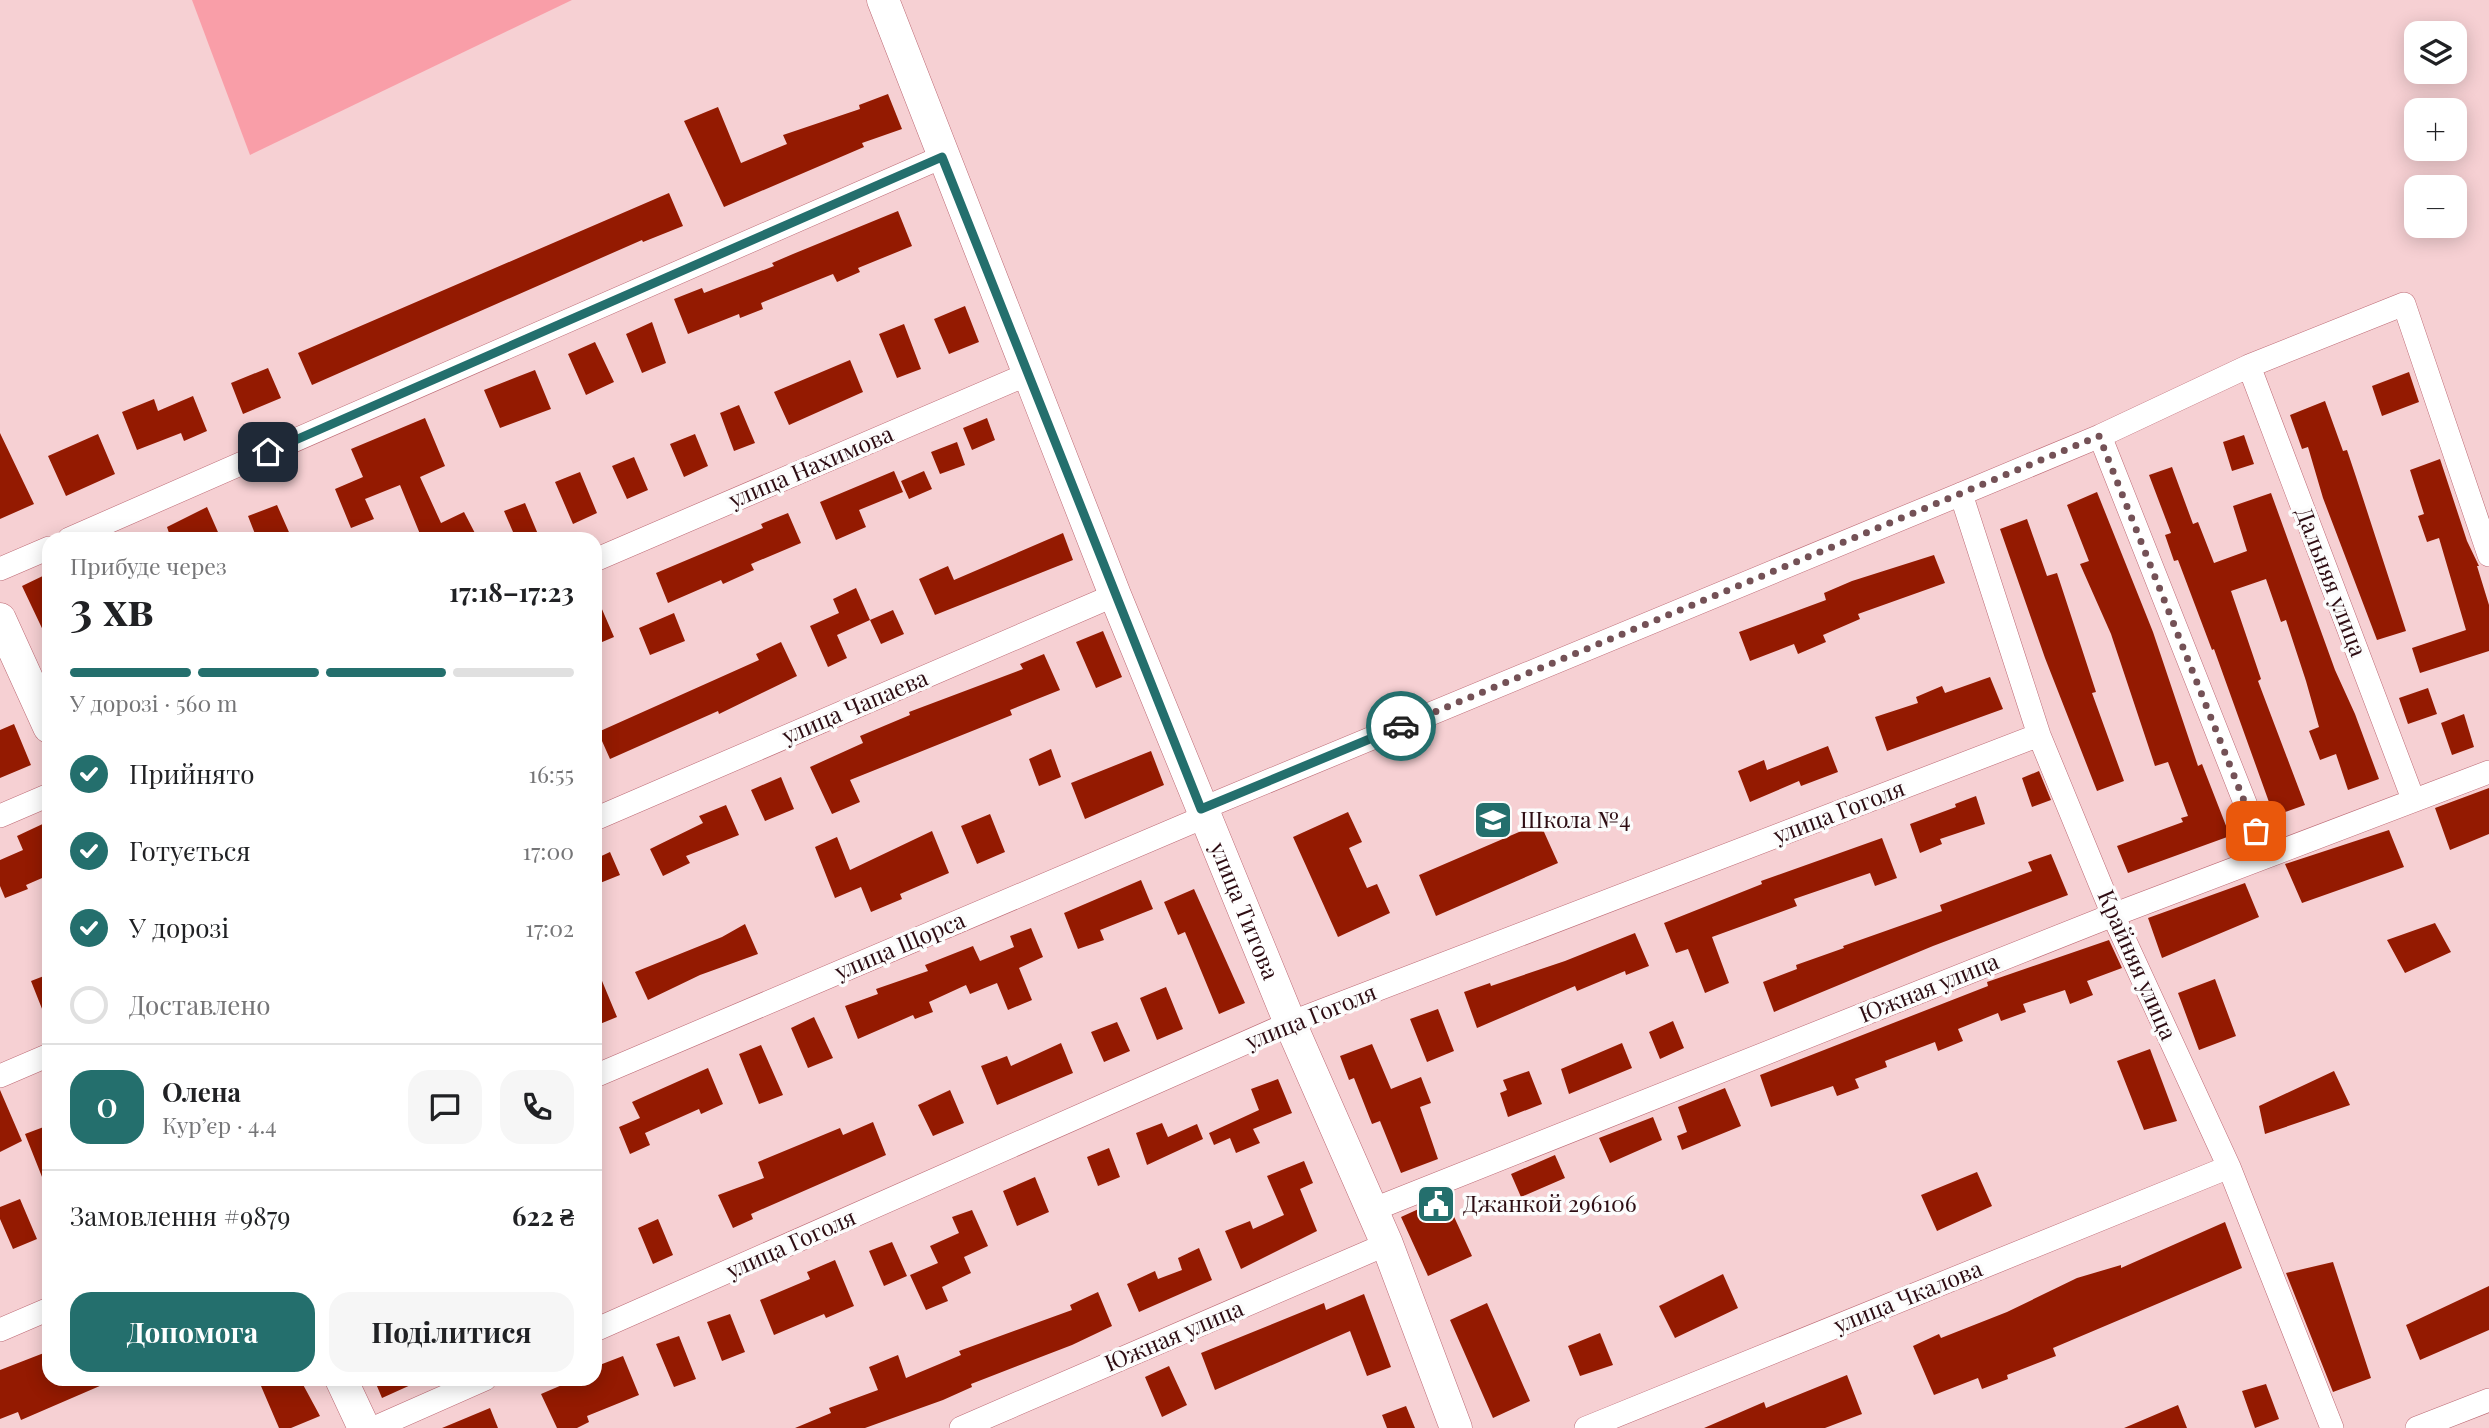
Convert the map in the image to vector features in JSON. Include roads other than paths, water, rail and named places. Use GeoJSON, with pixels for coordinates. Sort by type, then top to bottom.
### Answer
{"type":"FeatureCollection","features":[{"type":"Feature","properties":{"kind":"main road","name":"улица Титова"},"geometry":{"type":"LineString","coordinates":[[883,0],[1115,595],[1290,1023],[1387,1244],[1455,1428]]}},
{"type":"Feature","properties":{"kind":"main road"},"geometry":{"type":"LineString","coordinates":[[0,619],[42,712]]}},
{"type":"Feature","properties":{"kind":"main road"},"geometry":{"type":"LineString","coordinates":[[344,1386],[365,1428]]}},
{"type":"Feature","properties":{"kind":"street"},"geometry":{"type":"LineString","coordinates":[[85,532],[942,157]]}},
{"type":"Feature","properties":{"kind":"street","name":"улица Щорса"},"geometry":{"type":"LineString","coordinates":[[602,1073],[1203,813],[2099,436],[2249,366],[2404,304],[2489,555]]}},
{"type":"Feature","properties":{"kind":"street","name":"Дальняя улица"},"geometry":{"type":"LineString","coordinates":[[2249,366],[2413,799]]}},
{"type":"Feature","properties":{"kind":"street","name":"улица Нахимова"},"geometry":{"type":"LineString","coordinates":[[602,557],[1028,374]]}},
{"type":"Feature","properties":{"kind":"street"},"geometry":{"type":"LineString","coordinates":[[2099,436],[2266,856]]}},
{"type":"Feature","properties":{"kind":"street","name":"Крайняя улица"},"geometry":{"type":"LineString","coordinates":[[1961,494],[2039,735],[2113,915],[2229,1167],[2332,1428]]}},
{"type":"Feature","properties":{"kind":"street"},"geometry":{"type":"LineString","coordinates":[[0,569],[42,551]]}},
{"type":"Feature","properties":{"kind":"street","name":"улица Чапаева"},"geometry":{"type":"LineString","coordinates":[[602,816],[1115,595]]}},
{"type":"Feature","properties":{"kind":"street","name":"улица Гоголя"},"geometry":{"type":"LineString","coordinates":[[602,1327],[1290,1023],[2039,735]]}},
{"type":"Feature","properties":{"kind":"street","name":"Южная улица"},"geometry":{"type":"LineString","coordinates":[[1372,1210],[2113,915],[2489,772]]}},
{"type":"Feature","properties":{"kind":"street"},"geometry":{"type":"LineString","coordinates":[[0,816],[42,798]]}},
{"type":"Feature","properties":{"kind":"street"},"geometry":{"type":"LineString","coordinates":[[0,1076],[42,1058]]}},
{"type":"Feature","properties":{"kind":"street","name":"улица Чкалова"},"geometry":{"type":"LineString","coordinates":[[1586,1428],[2229,1167]]}},
{"type":"Feature","properties":{"kind":"street","name":"Южная улица"},"geometry":{"type":"LineString","coordinates":[[961,1428],[1387,1244]]}},
{"type":"Feature","properties":{"kind":"street"},"geometry":{"type":"LineString","coordinates":[[0,1330],[42,1312]]}},
{"type":"Feature","properties":{"kind":"street"},"geometry":{"type":"LineString","coordinates":[[374,1428],[469,1386]]}},
{"type":"Feature","properties":{"kind":"street"},"geometry":{"type":"LineString","coordinates":[[2417,1428],[2489,1400]]}},
{"type":"Feature","properties":{"kind":"place","name":"Школа №4"},"geometry":{"type":"Point","coordinates":[1493,820]}},
{"type":"Feature","properties":{"kind":"place","name":"Джанкой 296106"},"geometry":{"type":"Point","coordinates":[1436,1204]}}]}
